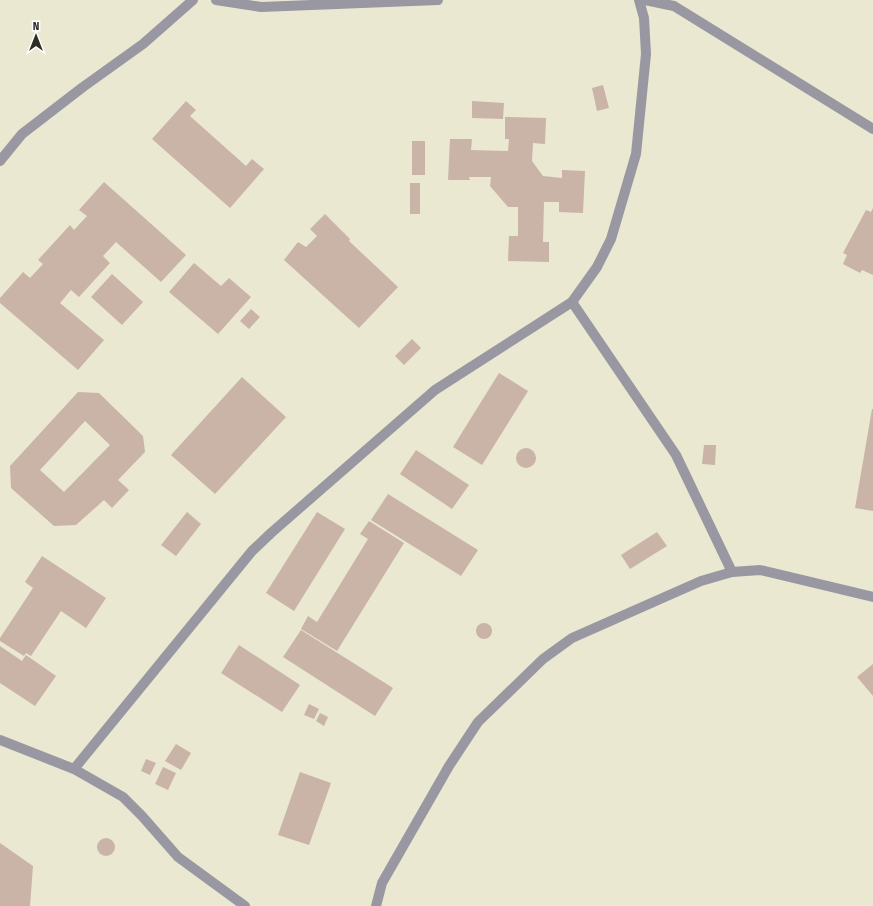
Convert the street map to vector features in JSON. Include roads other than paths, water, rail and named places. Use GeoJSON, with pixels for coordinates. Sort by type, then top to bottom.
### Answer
{"type":"FeatureCollection","features":[{"type":"Feature","properties":{"kind":"street"},"geometry":{"type":"LineString","coordinates":[[0,161],[22,134],[83,87],[143,44],[193,0]]}},
{"type":"Feature","properties":{"kind":"street"},"geometry":{"type":"LineString","coordinates":[[216,0],[261,7],[438,0]]}},
{"type":"Feature","properties":{"kind":"street"},"geometry":{"type":"LineString","coordinates":[[74,769],[247,557],[271,533],[435,390],[572,302],[597,267],[611,239],[636,154],[646,54],[644,18],[639,0]]}},
{"type":"Feature","properties":{"kind":"street"},"geometry":{"type":"LineString","coordinates":[[645,0],[674,6],[873,129]]}},
{"type":"Feature","properties":{"kind":"street"},"geometry":{"type":"LineString","coordinates":[[572,302],[676,455],[732,572]]}},
{"type":"Feature","properties":{"kind":"street"},"geometry":{"type":"LineString","coordinates":[[376,906],[382,883],[449,766],[478,722],[543,659],[572,638],[701,582],[732,572],[760,570],[873,597]]}},
{"type":"Feature","properties":{"kind":"street"},"geometry":{"type":"LineString","coordinates":[[0,740],[74,769],[123,797],[178,857],[245,906]]}}]}
